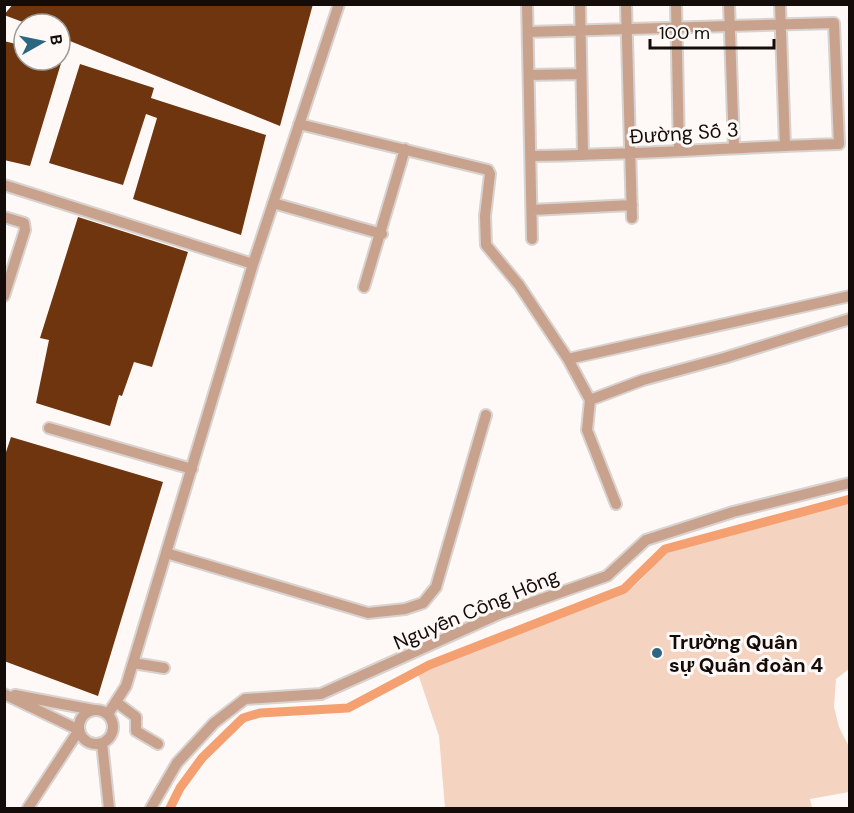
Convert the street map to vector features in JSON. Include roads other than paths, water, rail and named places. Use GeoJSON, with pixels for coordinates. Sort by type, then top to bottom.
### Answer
{"type":"FeatureCollection","features":[{"type":"Feature","properties":{"kind":"street"},"geometry":{"type":"LineString","coordinates":[[108,714],[126,686],[253,264],[339,4]]}},
{"type":"Feature","properties":{"kind":"street"},"geometry":{"type":"LineString","coordinates":[[527,4],[532,239]]}},
{"type":"Feature","properties":{"kind":"street"},"geometry":{"type":"LineString","coordinates":[[580,4],[583,156]]}},
{"type":"Feature","properties":{"kind":"street"},"geometry":{"type":"LineString","coordinates":[[626,4],[632,218]]}},
{"type":"Feature","properties":{"kind":"street"},"geometry":{"type":"LineString","coordinates":[[676,4],[679,151]]}},
{"type":"Feature","properties":{"kind":"street"},"geometry":{"type":"LineString","coordinates":[[729,4],[734,147]]}},
{"type":"Feature","properties":{"kind":"street"},"geometry":{"type":"LineString","coordinates":[[780,4],[785,146]]}},
{"type":"Feature","properties":{"kind":"street","name":"Đường Số 3"},"geometry":{"type":"LineString","coordinates":[[531,156],[630,155],[734,147],[839,144],[834,23],[781,25]]}},
{"type":"Feature","properties":{"kind":"street"},"geometry":{"type":"LineString","coordinates":[[528,32],[781,25]]}},
{"type":"Feature","properties":{"kind":"street"},"geometry":{"type":"LineString","coordinates":[[529,75],[581,74]]}},
{"type":"Feature","properties":{"kind":"street"},"geometry":{"type":"LineString","coordinates":[[299,124],[488,170],[490,174],[485,216],[486,245],[519,285],[567,359],[590,400],[587,430],[615,504]]}},
{"type":"Feature","properties":{"kind":"street"},"geometry":{"type":"LineString","coordinates":[[364,287],[382,234],[405,149]]}},
{"type":"Feature","properties":{"kind":"street"},"geometry":{"type":"LineString","coordinates":[[4,185],[253,264]]}},
{"type":"Feature","properties":{"kind":"street"},"geometry":{"type":"LineString","coordinates":[[273,203],[382,234]]}},
{"type":"Feature","properties":{"kind":"street"},"geometry":{"type":"LineString","coordinates":[[532,210],[632,205]]}},
{"type":"Feature","properties":{"kind":"street"},"geometry":{"type":"LineString","coordinates":[[4,217],[24,223],[25,230],[4,296]]}},
{"type":"Feature","properties":{"kind":"street"},"geometry":{"type":"LineString","coordinates":[[567,359],[849,296]]}},
{"type":"Feature","properties":{"kind":"street"},"geometry":{"type":"LineString","coordinates":[[590,400],[643,380],[724,358],[849,319]]}},
{"type":"Feature","properties":{"kind":"street"},"geometry":{"type":"LineString","coordinates":[[166,553],[368,613],[405,609],[423,603],[436,587],[486,415]]}},
{"type":"Feature","properties":{"kind":"street"},"geometry":{"type":"LineString","coordinates":[[49,428],[192,469]]}},
{"type":"Feature","properties":{"kind":"street","name":"Nguyễn Công Hồng"},"geometry":{"type":"LineString","coordinates":[[151,808],[177,763],[214,723],[245,699],[321,694],[499,614],[608,576],[646,540],[733,512],[849,483]]}},
{"type":"Feature","properties":{"kind":"street"},"geometry":{"type":"LineString","coordinates":[[133,663],[164,668]]}},
{"type":"Feature","properties":{"kind":"street"},"geometry":{"type":"LineString","coordinates":[[4,693],[108,714]]}},
{"type":"Feature","properties":{"kind":"street"},"geometry":{"type":"LineString","coordinates":[[4,693],[79,730],[88,742],[102,743]]}},
{"type":"Feature","properties":{"kind":"street"},"geometry":{"type":"LineString","coordinates":[[116,702],[136,717],[136,731],[158,744]]}},
{"type":"Feature","properties":{"kind":"street"},"geometry":{"type":"LineString","coordinates":[[28,808],[79,730],[81,719],[94,710]]}},
{"type":"Feature","properties":{"kind":"street"},"geometry":{"type":"LineString","coordinates":[[108,714],[113,730],[102,743],[109,808]]}},
{"type":"Feature","properties":{"kind":"waterway"},"geometry":{"type":"LineString","coordinates":[[170,808],[180,788],[202,758],[243,718],[260,713],[348,708],[429,665],[624,589],[665,549],[850,499]]}},
{"type":"Feature","properties":{"kind":"place","name":"Trường Quân sự Quân đoàn 4"},"geometry":{"type":"Point","coordinates":[657,653]}}]}
